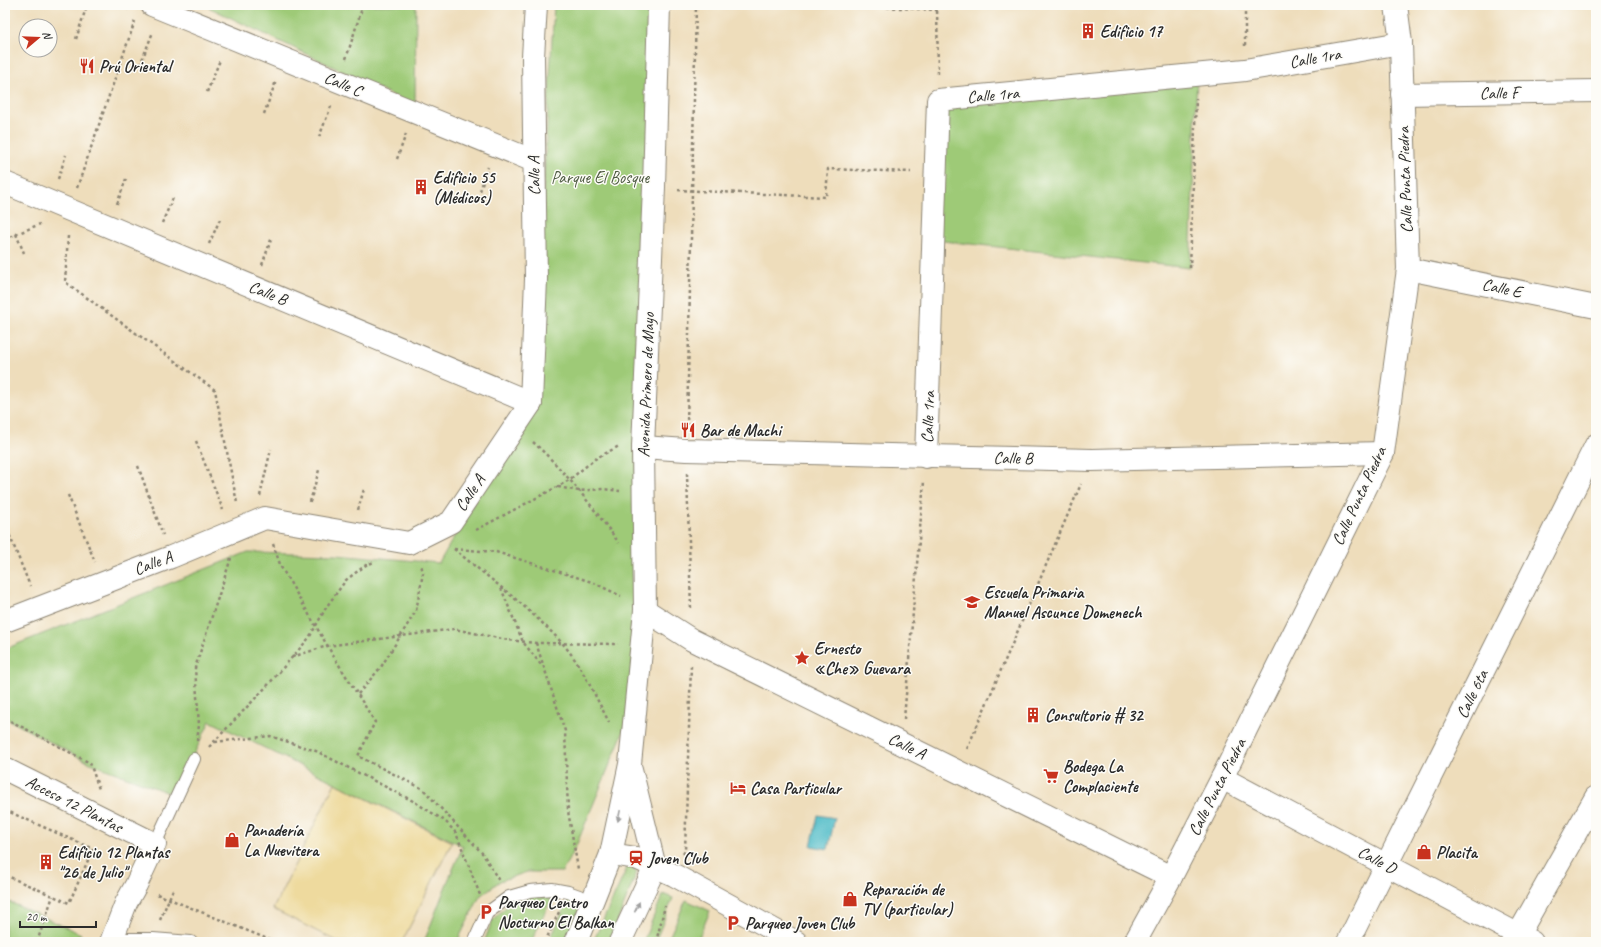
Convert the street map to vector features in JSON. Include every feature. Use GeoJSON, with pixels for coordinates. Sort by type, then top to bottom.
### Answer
{"type":"FeatureCollection","features":[{"type":"Feature","properties":{"kind":"street","name":"Calle A"},"geometry":{"type":"LineString","coordinates":[[5,621],[248,525],[304,525],[409,543],[451,522],[531,403],[536,279],[533,57],[536,5]]}},
{"type":"Feature","properties":{"kind":"street","name":"Avenida Primero de Mayo"},"geometry":{"type":"LineString","coordinates":[[576,942],[611,854],[630,764],[645,610],[643,447],[654,187],[659,5]]}},
{"type":"Feature","properties":{"kind":"street","name":"Calle Punta Piedra"},"geometry":{"type":"LineString","coordinates":[[1135,942],[1171,877],[1222,778],[1383,453],[1408,269],[1401,43],[1396,5]]}},
{"type":"Feature","properties":{"kind":"street","name":"Calle C"},"geometry":{"type":"LineString","coordinates":[[158,7],[534,161]]}},
{"type":"Feature","properties":{"kind":"street","name":"Calle 1ra"},"geometry":{"type":"LineString","coordinates":[[926,456],[938,100],[1245,70],[1401,43]]}},
{"type":"Feature","properties":{"kind":"street","name":"Calle F"},"geometry":{"type":"LineString","coordinates":[[1402,94],[1596,91]]}},
{"type":"Feature","properties":{"kind":"street","name":"Calle B"},"geometry":{"type":"LineString","coordinates":[[5,183],[531,403]]}},
{"type":"Feature","properties":{"kind":"street","name":"Calle E"},"geometry":{"type":"LineString","coordinates":[[1408,269],[1596,307]]}},
{"type":"Feature","properties":{"kind":"street","name":"Calle 6ta"},"geometry":{"type":"LineString","coordinates":[[1348,942],[1596,445]]}},
{"type":"Feature","properties":{"kind":"street","name":"Calle B"},"geometry":{"type":"LineString","coordinates":[[643,447],[686,450],[1092,460],[1383,453]]}},
{"type":"Feature","properties":{"kind":"street","name":"Calle A"},"geometry":{"type":"LineString","coordinates":[[645,610],[692,640],[1171,877]]}},
{"type":"Feature","properties":{"kind":"street","name":"Avenida Primero de Mayo"},"geometry":{"type":"LineString","coordinates":[[630,764],[655,867]]}},
{"type":"Feature","properties":{"kind":"street","name":"Acceso 12 Plantas"},"geometry":{"type":"LineString","coordinates":[[5,769],[155,844]]}},
{"type":"Feature","properties":{"kind":"street","name":"Calle D"},"geometry":{"type":"LineString","coordinates":[[1222,778],[1387,865],[1521,939]]}},
{"type":"Feature","properties":{"kind":"street"},"geometry":{"type":"LineString","coordinates":[[1521,939],[1596,797]]}},
{"type":"Feature","properties":{"kind":"street"},"geometry":{"type":"LineString","coordinates":[[112,940],[126,903],[155,844]]}},
{"type":"Feature","properties":{"kind":"street"},"geometry":{"type":"LineString","coordinates":[[611,854],[636,858],[674,875],[796,942]]}},
{"type":"Feature","properties":{"kind":"street"},"geometry":{"type":"LineString","coordinates":[[620,942],[655,867]]}},
{"type":"Feature","properties":{"kind":"lane"},"geometry":{"type":"LineString","coordinates":[[155,844],[194,759]]}},
{"type":"Feature","properties":{"kind":"lane"},"geometry":{"type":"LineString","coordinates":[[474,942],[487,913],[509,897],[530,891],[552,889],[568,892],[593,901]]}},
{"type":"Feature","properties":{"kind":"lane"},"geometry":{"type":"LineString","coordinates":[[112,940],[153,939],[192,942]]}},
{"type":"Feature","properties":{"kind":"path"},"geometry":{"type":"LineString","coordinates":[[7,11],[9,5]]}},
{"type":"Feature","properties":{"kind":"path"},"geometry":{"type":"LineString","coordinates":[[76,39],[87,5]]}},
{"type":"Feature","properties":{"kind":"path"},"geometry":{"type":"LineString","coordinates":[[845,5],[937,10]]}},
{"type":"Feature","properties":{"kind":"path"},"geometry":{"type":"LineString","coordinates":[[937,5],[938,100]]}},
{"type":"Feature","properties":{"kind":"path"},"geometry":{"type":"LineString","coordinates":[[1245,5],[1245,70]]}},
{"type":"Feature","properties":{"kind":"path"},"geometry":{"type":"LineString","coordinates":[[140,65],[158,7]]}},
{"type":"Feature","properties":{"kind":"path"},"geometry":{"type":"LineString","coordinates":[[135,21],[70,210],[64,282],[215,390],[248,525]]}},
{"type":"Feature","properties":{"kind":"path"},"geometry":{"type":"LineString","coordinates":[[207,92],[229,37]]}},
{"type":"Feature","properties":{"kind":"path"},"geometry":{"type":"LineString","coordinates":[[1190,268],[1197,75]]}},
{"type":"Feature","properties":{"kind":"path"},"geometry":{"type":"LineString","coordinates":[[264,114],[278,76]]}},
{"type":"Feature","properties":{"kind":"path"},"geometry":{"type":"LineString","coordinates":[[319,137],[334,100]]}},
{"type":"Feature","properties":{"kind":"path"},"geometry":{"type":"LineString","coordinates":[[654,187],[692,191],[826,197],[828,169],[936,172]]}},
{"type":"Feature","properties":{"kind":"path"},"geometry":{"type":"LineString","coordinates":[[16,234],[24,253]]}},
{"type":"Feature","properties":{"kind":"path"},"geometry":{"type":"LineString","coordinates":[[255,288],[272,237]]}},
{"type":"Feature","properties":{"kind":"path"},"geometry":{"type":"LineString","coordinates":[[529,437],[550,457],[579,491],[621,545]]}},
{"type":"Feature","properties":{"kind":"path"},"geometry":{"type":"LineString","coordinates":[[196,441],[248,525],[281,567],[327,646],[376,722],[358,756],[424,789],[483,854],[509,897]]}},
{"type":"Feature","properties":{"kind":"path"},"geometry":{"type":"LineString","coordinates":[[472,532],[569,480],[595,460],[622,444]]}},
{"type":"Feature","properties":{"kind":"path"},"geometry":{"type":"LineString","coordinates":[[198,724],[194,668],[248,525],[270,449]]}},
{"type":"Feature","properties":{"kind":"path"},"geometry":{"type":"LineString","coordinates":[[902,744],[926,456]]}},
{"type":"Feature","properties":{"kind":"path"},"geometry":{"type":"LineString","coordinates":[[958,771],[1092,460]]}},
{"type":"Feature","properties":{"kind":"path"},"geometry":{"type":"LineString","coordinates":[[138,466],[170,556]]}},
{"type":"Feature","properties":{"kind":"path"},"geometry":{"type":"LineString","coordinates":[[304,525],[319,470]]}},
{"type":"Feature","properties":{"kind":"path"},"geometry":{"type":"LineString","coordinates":[[557,487],[579,491],[603,489],[624,491]]}},
{"type":"Feature","properties":{"kind":"path"},"geometry":{"type":"LineString","coordinates":[[68,496],[103,582]]}},
{"type":"Feature","properties":{"kind":"path"},"geometry":{"type":"LineString","coordinates":[[5,524],[39,607]]}},
{"type":"Feature","properties":{"kind":"path"},"geometry":{"type":"LineString","coordinates":[[454,549],[457,544]]}},
{"type":"Feature","properties":{"kind":"path"},"geometry":{"type":"LineString","coordinates":[[454,549],[532,613],[563,644],[584,674],[610,724]]}},
{"type":"Feature","properties":{"kind":"path"},"geometry":{"type":"LineString","coordinates":[[447,551],[454,549],[496,552],[592,582],[623,597]]}},
{"type":"Feature","properties":{"kind":"path"},"geometry":{"type":"LineString","coordinates":[[194,759],[215,742],[309,638],[327,606],[346,580],[366,565],[379,559]]}},
{"type":"Feature","properties":{"kind":"path"},"geometry":{"type":"LineString","coordinates":[[358,694],[381,667],[416,612],[423,573],[420,562]]}},
{"type":"Feature","properties":{"kind":"path"},"geometry":{"type":"LineString","coordinates":[[501,588],[523,642],[544,669]]}},
{"type":"Feature","properties":{"kind":"path"},"geometry":{"type":"LineString","coordinates":[[292,656],[327,646],[454,629],[523,642],[621,644]]}},
{"type":"Feature","properties":{"kind":"path"},"geometry":{"type":"LineString","coordinates":[[536,643],[565,731],[568,811],[578,869]]}},
{"type":"Feature","properties":{"kind":"path"},"geometry":{"type":"LineString","coordinates":[[5,718],[90,764],[110,822]]}},
{"type":"Feature","properties":{"kind":"path"},"geometry":{"type":"LineString","coordinates":[[215,742],[270,736],[316,751],[413,801],[445,822],[456,833],[487,913]]}},
{"type":"Feature","properties":{"kind":"path"},"geometry":{"type":"LineString","coordinates":[[5,810],[92,849],[69,903],[5,875]]}},
{"type":"Feature","properties":{"kind":"path"},"geometry":{"type":"LineString","coordinates":[[153,939],[174,887]]}},
{"type":"Feature","properties":{"kind":"path"},"geometry":{"type":"LineString","coordinates":[[37,942],[53,896]]}},
{"type":"Feature","properties":{"kind":"path"},"geometry":{"type":"LineString","coordinates":[[169,900],[275,942]]}},
{"type":"Feature","properties":{"kind":"path"},"geometry":{"type":"LineString","coordinates":[[5,936],[20,942]]}},
{"type":"Feature","properties":{"kind":"green space"},"geometry":{"type":"Polygon","coordinates":[[[204,5],[416,5],[415,106],[204,5]]]}},
{"type":"Feature","properties":{"kind":"green space","name":"Parque El Bosque"},"geometry":{"type":"Polygon","coordinates":[[[554,5],[657,5],[636,623],[627,723],[576,846],[562,872],[527,872],[500,881],[480,896],[457,942],[424,942],[463,846],[210,721],[174,795],[90,763],[5,718],[5,649],[248,552],[336,554],[439,563],[531,403],[554,5]]]}},
{"type":"Feature","properties":{"kind":"green space"},"geometry":{"type":"Polygon","coordinates":[[[1197,75],[1190,268],[934,240],[938,100],[1197,75]]]}},
{"type":"Feature","properties":{"kind":"green space"},"geometry":{"type":"Polygon","coordinates":[[[628,866],[637,872],[609,942],[593,942],[628,866]]]}},
{"type":"Feature","properties":{"kind":"green space"},"geometry":{"type":"Polygon","coordinates":[[[663,894],[673,898],[655,942],[643,942],[663,894]]]}},
{"type":"Feature","properties":{"kind":"green space"},"geometry":{"type":"Polygon","coordinates":[[[530,896],[552,898],[531,942],[484,942],[493,919],[508,905],[530,896]]]}},
{"type":"Feature","properties":{"kind":"green space"},"geometry":{"type":"Polygon","coordinates":[[[569,897],[583,902],[564,942],[549,942],[569,897]]]}},
{"type":"Feature","properties":{"kind":"green space"},"geometry":{"type":"Polygon","coordinates":[[[5,900],[81,934],[78,942],[5,942],[5,900]]]}},
{"type":"Feature","properties":{"kind":"green space"},"geometry":{"type":"Polygon","coordinates":[[[686,900],[710,911],[697,942],[667,942],[686,900]]]}},
{"type":"Feature","properties":{"kind":"sand"},"geometry":{"type":"Polygon","coordinates":[[[335,783],[452,842],[402,942],[338,942],[273,909],[335,783]]]}},
{"type":"Feature","properties":{"kind":"water"},"geometry":{"type":"Polygon","coordinates":[[[818,815],[835,818],[828,849],[811,846],[818,815]]]}},
{"type":"Feature","properties":{"kind":"place","name":"Edificio 17"},"geometry":{"type":"Point","coordinates":[1088,31]}},
{"type":"Feature","properties":{"kind":"place","name":"Prú Oriental"},"geometry":{"type":"Point","coordinates":[87,66]}},
{"type":"Feature","properties":{"kind":"place","name":"Edificio 55 (Médicos)"},"geometry":{"type":"Point","coordinates":[421,187]}},
{"type":"Feature","properties":{"kind":"place","name":"Bar de Machi"},"geometry":{"type":"Point","coordinates":[688,430]}},
{"type":"Feature","properties":{"kind":"place","name":"Escuela Primaria Manuel Ascunce Domenech"},"geometry":{"type":"Point","coordinates":[972,602]}},
{"type":"Feature","properties":{"kind":"place","name":"Ernesto «Che» Guevara"},"geometry":{"type":"Point","coordinates":[802,658]}},
{"type":"Feature","properties":{"kind":"place","name":"Consultorio # 32"},"geometry":{"type":"Point","coordinates":[1033,715]}},
{"type":"Feature","properties":{"kind":"place","name":"Bodega La Complaciente"},"geometry":{"type":"Point","coordinates":[1051,776]}},
{"type":"Feature","properties":{"kind":"place","name":"Casa Particular"},"geometry":{"type":"Point","coordinates":[738,788]}},
{"type":"Feature","properties":{"kind":"place","name":"Panadería La Nuevitera"},"geometry":{"type":"Point","coordinates":[232,840]}},
{"type":"Feature","properties":{"kind":"place","name":"Placita"},"geometry":{"type":"Point","coordinates":[1424,852]}},
{"type":"Feature","properties":{"kind":"place","name":"Joven Club"},"geometry":{"type":"Point","coordinates":[636,858]}},
{"type":"Feature","properties":{"kind":"place","name":"Edificio 12 Plantas \"26 de Julio\""},"geometry":{"type":"Point","coordinates":[46,862]}},
{"type":"Feature","properties":{"kind":"place","name":"Reparación de TV (particular)"},"geometry":{"type":"Point","coordinates":[850,899]}},
{"type":"Feature","properties":{"kind":"place","name":"Parqueo Centro Nocturno El Balkan"},"geometry":{"type":"Point","coordinates":[486,912]}},
{"type":"Feature","properties":{"kind":"place","name":"Parqueo Joven Club"},"geometry":{"type":"Point","coordinates":[733,923]}}]}
